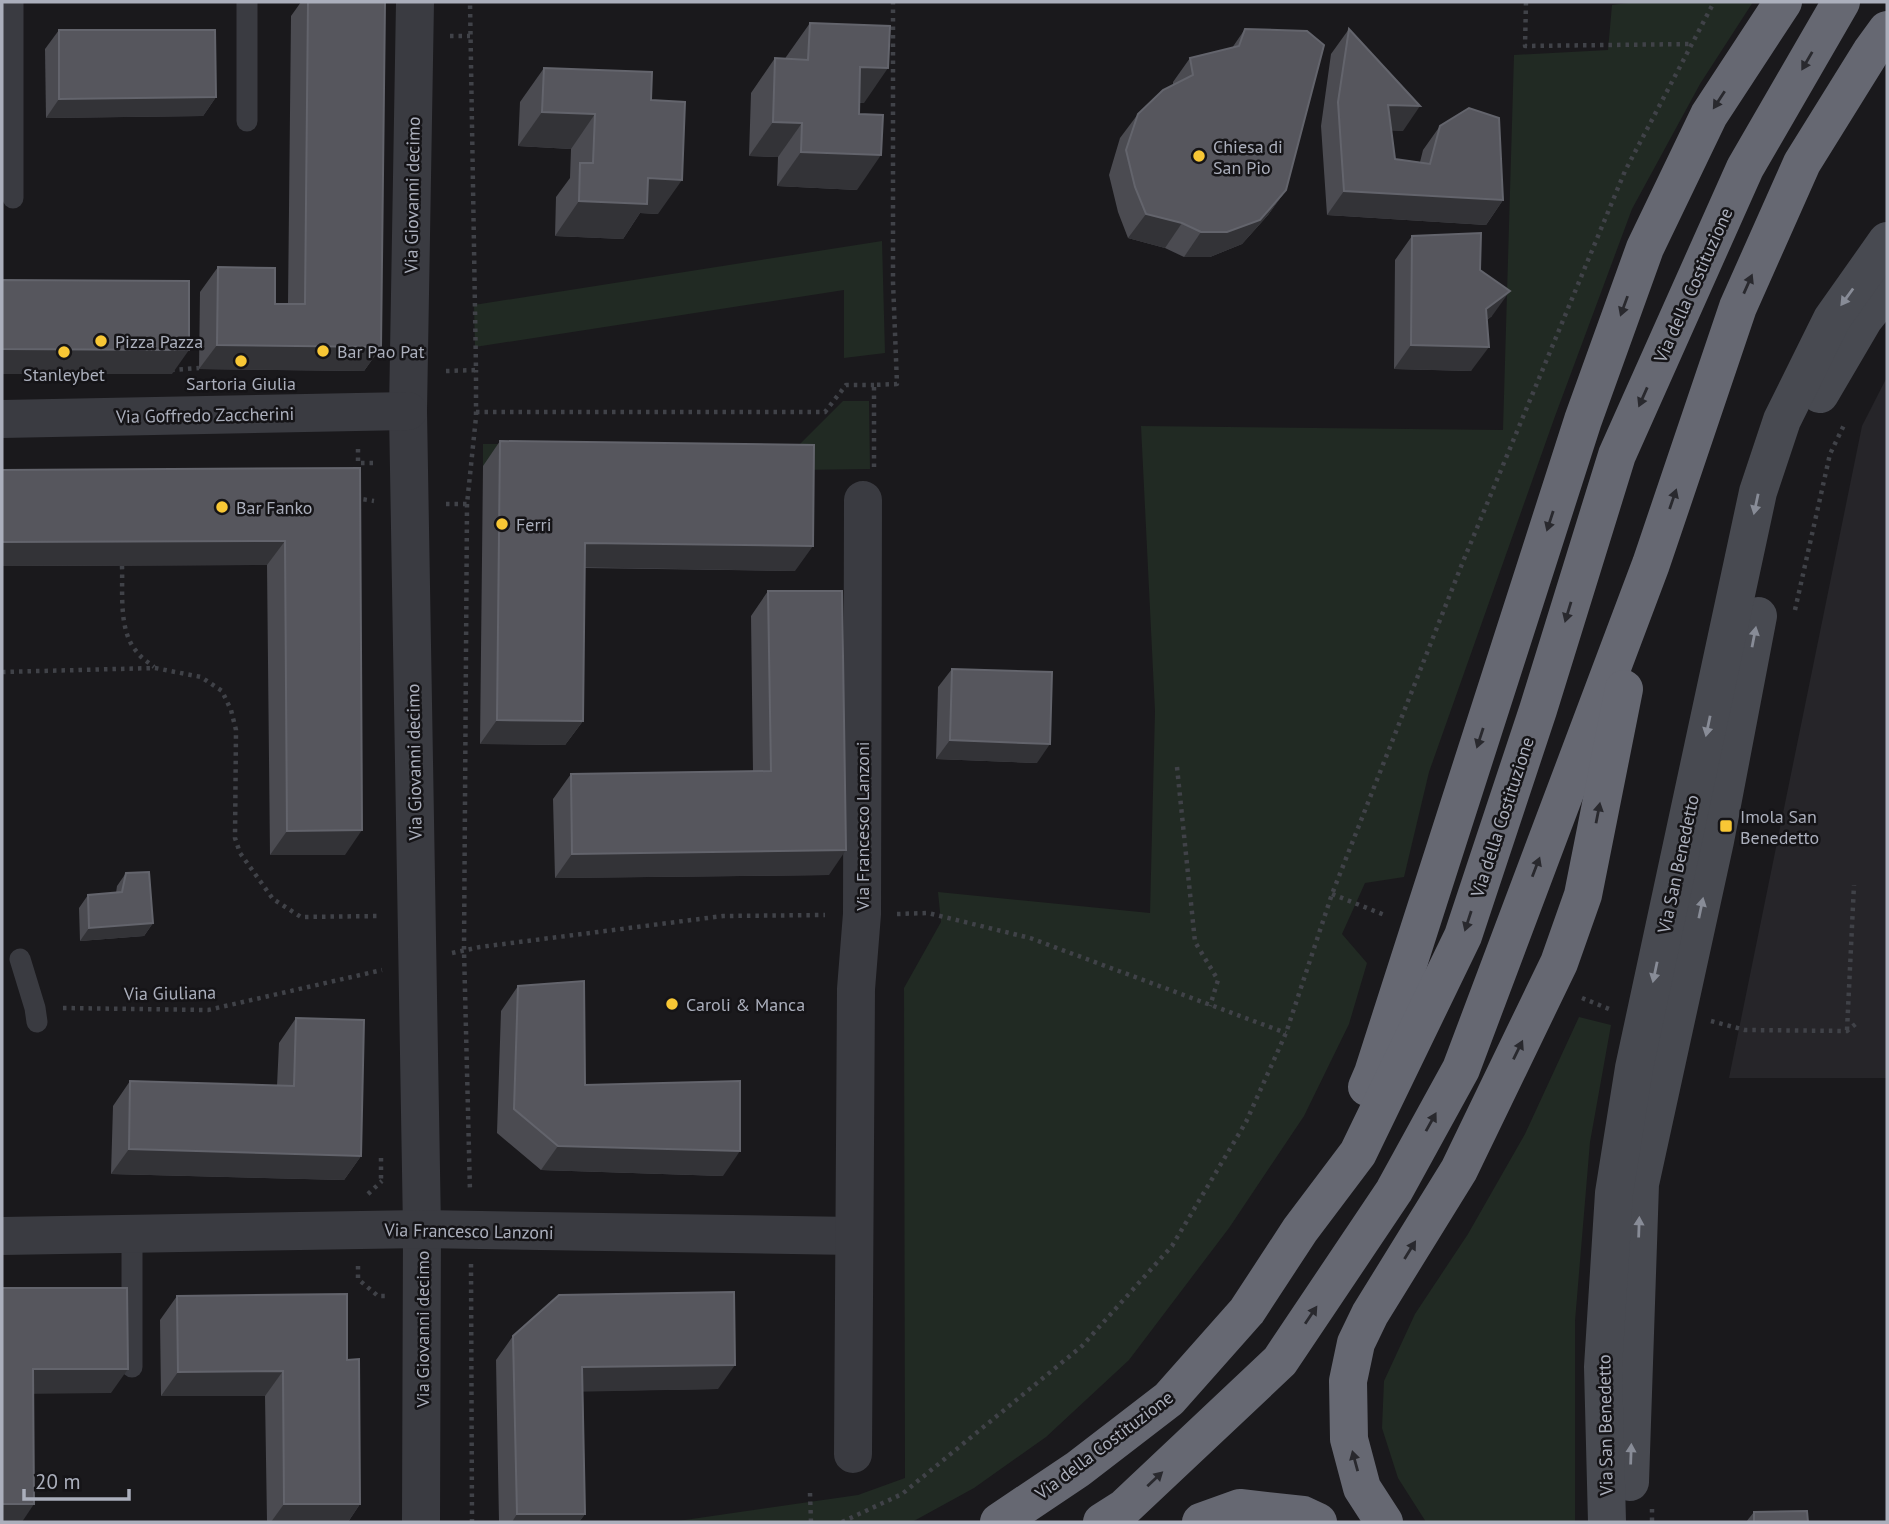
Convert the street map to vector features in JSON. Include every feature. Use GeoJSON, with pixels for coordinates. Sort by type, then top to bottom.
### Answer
{"type":"FeatureCollection","features":[{"type":"Feature","properties":{"kind":"highway"},"geometry":{"type":"LineString","coordinates":[[1300,1230],[1373,1073],[1583,421],[1645,248],[1709,115],[1783,2]]}},
{"type":"Feature","properties":{"kind":"highway","name":"Via della Costituzione"},"geometry":{"type":"LineString","coordinates":[[999,1522],[1078,1469],[1169,1399],[1247,1311],[1300,1230],[1358,1153],[1463,936],[1538,710],[1616,455],[1745,168],[1841,2]]}},
{"type":"Feature","properties":{"kind":"highway"},"geometry":{"type":"LineString","coordinates":[[1102,1522],[1124,1508],[1280,1361],[1394,1191],[1461,1069],[1651,564],[1743,295],[1802,163],[1887,30]]}},
{"type":"Feature","properties":{"kind":"highway"},"geometry":{"type":"LineString","coordinates":[[1384,1522],[1362,1488],[1349,1439],[1348,1381],[1356,1343],[1370,1314],[1459,1170],[1559,963],[1583,894],[1609,756],[1651,564]]}},
{"type":"Feature","properties":{"kind":"highway"},"geometry":{"type":"LineString","coordinates":[[1201,1522],[1240,1508],[1303,1515],[1318,1522]]}},
{"type":"Feature","properties":{"kind":"street","name":"Via Giovanni decimo"},"geometry":{"type":"LineString","coordinates":[[415,2],[408,411],[396,504],[418,960],[422,1229],[421,1522]]}},
{"type":"Feature","properties":{"kind":"street","name":"Via San Benedetto"},"geometry":{"type":"LineString","coordinates":[[1607,1522],[1603,1367],[1614,1193],[1634,1068],[1755,505],[1782,420],[1832,319],[1887,242]]}},
{"type":"Feature","properties":{"kind":"street","name":"Via San Benedetto"},"geometry":{"type":"LineString","coordinates":[[1629,1522],[1640,1184],[1715,841],[1784,489],[1805,421],[1864,319],[1887,290]]}},
{"type":"Feature","properties":{"kind":"street","name":"Via Goffredo Zaccherini"},"geometry":{"type":"LineString","coordinates":[[2,419],[408,411]]}},
{"type":"Feature","properties":{"kind":"street","name":"Via Francesco Lanzoni"},"geometry":{"type":"LineString","coordinates":[[853,1454],[856,989],[862,915],[863,500]]}},
{"type":"Feature","properties":{"kind":"street","name":"Via Francesco Lanzoni"},"geometry":{"type":"LineString","coordinates":[[2,1236],[422,1229],[853,1236]]}},
{"type":"Feature","properties":{"kind":"lane"},"geometry":{"type":"LineString","coordinates":[[12,198],[13,2]]}},
{"type":"Feature","properties":{"kind":"lane"},"geometry":{"type":"LineString","coordinates":[[246,126],[247,2]]}},
{"type":"Feature","properties":{"kind":"lane"},"geometry":{"type":"LineString","coordinates":[[20,959],[36,1015]]}},
{"type":"Feature","properties":{"kind":"lane"},"geometry":{"type":"LineString","coordinates":[[132,1234],[132,1367]]}},
{"type":"Feature","properties":{"kind":"path"},"geometry":{"type":"LineString","coordinates":[[464,950],[467,504],[476,412],[470,2]]}},
{"type":"Feature","properties":{"kind":"path"},"geometry":{"type":"LineString","coordinates":[[476,412],[825,412],[846,385],[897,384],[893,269],[893,2]]}},
{"type":"Feature","properties":{"kind":"path"},"geometry":{"type":"LineString","coordinates":[[1526,2],[1525,46],[1692,44]]}},
{"type":"Feature","properties":{"kind":"path"},"geometry":{"type":"LineString","coordinates":[[842,1522],[902,1494],[1082,1346],[1172,1246],[1247,1122],[1286,1032],[1332,894],[1462,564],[1625,170],[1714,2]]}},
{"type":"Feature","properties":{"kind":"path"},"geometry":{"type":"LineString","coordinates":[[172,370],[199,368]]}},
{"type":"Feature","properties":{"kind":"path"},"geometry":{"type":"LineString","coordinates":[[409,372],[475,370]]}},
{"type":"Feature","properties":{"kind":"path"},"geometry":{"type":"LineString","coordinates":[[863,500],[874,478],[873,385]]}},
{"type":"Feature","properties":{"kind":"path"},"geometry":{"type":"LineString","coordinates":[[1794,615],[1830,454],[1848,416]]}},
{"type":"Feature","properties":{"kind":"path"},"geometry":{"type":"LineString","coordinates":[[343,496],[396,504],[467,504]]}},
{"type":"Feature","properties":{"kind":"path"},"geometry":{"type":"LineString","coordinates":[[122,566],[124,617],[128,634],[135,651],[155,668]]}},
{"type":"Feature","properties":{"kind":"path"},"geometry":{"type":"LineString","coordinates":[[2,672],[155,668],[201,677],[222,691],[231,710],[236,730],[235,838],[240,853],[273,899],[301,917],[379,916]]}},
{"type":"Feature","properties":{"kind":"path"},"geometry":{"type":"LineString","coordinates":[[1177,767],[1195,942],[1218,980],[1210,1006]]}},
{"type":"Feature","properties":{"kind":"path"},"geometry":{"type":"LineString","coordinates":[[1847,1031],[1854,885]]}},
{"type":"Feature","properties":{"kind":"path"},"geometry":{"type":"LineString","coordinates":[[1332,894],[1355,903]]}},
{"type":"Feature","properties":{"kind":"path","name":"Via Giuliana"},"geometry":{"type":"LineString","coordinates":[[36,1015],[208,1010],[418,960]]}},
{"type":"Feature","properties":{"kind":"path"},"geometry":{"type":"LineString","coordinates":[[1710,1021],[1745,1030],[1847,1031],[1858,1022]]}},
{"type":"Feature","properties":{"kind":"path"},"geometry":{"type":"LineString","coordinates":[[810,1493],[811,1522]]}},
{"type":"Feature","properties":{"kind":"shaded area"},"geometry":{"type":"Polygon","coordinates":[[[1636,2],[1753,2],[1700,84],[1632,209],[1554,419],[1429,772],[1404,877],[1365,883],[1342,934],[1367,963],[1349,1024],[1304,1116],[1229,1228],[1129,1360],[1046,1437],[974,1488],[912,1522],[671,1522],[858,1495],[905,1478],[904,988],[941,922],[938,892],[1150,913],[1155,711],[1141,426],[1503,430],[1514,55],[1608,50],[1612,5],[1636,2]]]}},
{"type":"Feature","properties":{"kind":"shaded area"},"geometry":{"type":"Polygon","coordinates":[[[882,241],[885,353],[844,358],[844,290],[475,347],[474,305],[882,241]]]}},
{"type":"Feature","properties":{"kind":"shaded area"},"geometry":{"type":"Polygon","coordinates":[[[1887,377],[1887,1078],[1729,1078],[1862,426],[1887,377]]]}},
{"type":"Feature","properties":{"kind":"shaded area"},"geometry":{"type":"Polygon","coordinates":[[[843,401],[869,401],[870,469],[483,466],[483,444],[799,445],[843,401]]]}},
{"type":"Feature","properties":{"kind":"shaded area"},"geometry":{"type":"Polygon","coordinates":[[[1579,1017],[1611,1025],[1590,1142],[1575,1321],[1575,1522],[1426,1522],[1398,1478],[1382,1428],[1384,1381],[1415,1314],[1468,1234],[1525,1134],[1579,1017]]]}},
{"type":"Feature","properties":{"kind":"building"},"geometry":{"type":"Polygon","coordinates":[[[308,2],[385,2],[381,347],[217,345],[218,267],[275,268],[275,304],[305,304],[308,2]]]}},
{"type":"Feature","properties":{"kind":"building"},"geometry":{"type":"Polygon","coordinates":[[[810,23],[890,26],[888,68],[860,67],[859,114],[883,115],[881,155],[801,152],[802,123],[773,122],[775,58],[808,60],[810,23]]]}},
{"type":"Feature","properties":{"kind":"building","name":"Chiesa di San Pio"},"geometry":{"type":"Polygon","coordinates":[[[1245,29],[1307,31],[1324,45],[1286,190],[1260,220],[1227,232],[1201,232],[1182,223],[1146,214],[1135,187],[1126,150],[1138,114],[1163,90],[1193,75],[1190,58],[1239,46],[1245,29]]]}},
{"type":"Feature","properties":{"kind":"building"},"geometry":{"type":"Polygon","coordinates":[[[1349,29],[1420,106],[1388,105],[1395,159],[1430,164],[1440,126],[1469,108],[1499,118],[1503,200],[1344,191],[1338,102],[1349,29]]]}},
{"type":"Feature","properties":{"kind":"building"},"geometry":{"type":"Polygon","coordinates":[[[59,30],[215,30],[216,97],[59,99],[59,30]]]}},
{"type":"Feature","properties":{"kind":"building"},"geometry":{"type":"Polygon","coordinates":[[[544,68],[652,72],[651,100],[685,102],[682,180],[648,178],[647,204],[579,201],[580,163],[593,163],[595,114],[542,112],[544,68]]]}},
{"type":"Feature","properties":{"kind":"building"},"geometry":{"type":"Polygon","coordinates":[[[1481,233],[1480,270],[1510,291],[1486,309],[1489,347],[1411,345],[1412,236],[1481,233]]]}},
{"type":"Feature","properties":{"kind":"building"},"geometry":{"type":"Polygon","coordinates":[[[2,280],[189,281],[189,350],[2,349],[2,280]]]}},
{"type":"Feature","properties":{"kind":"building"},"geometry":{"type":"Polygon","coordinates":[[[500,441],[814,445],[813,546],[585,543],[583,721],[497,720],[500,441]]]}},
{"type":"Feature","properties":{"kind":"building"},"geometry":{"type":"Polygon","coordinates":[[[360,468],[362,830],[287,831],[285,541],[2,542],[2,470],[360,468]]]}},
{"type":"Feature","properties":{"kind":"building"},"geometry":{"type":"Polygon","coordinates":[[[768,591],[842,591],[846,850],[572,854],[571,774],[771,771],[768,591]]]}},
{"type":"Feature","properties":{"kind":"building"},"geometry":{"type":"Polygon","coordinates":[[[952,669],[1052,672],[1050,744],[950,740],[952,669]]]}},
{"type":"Feature","properties":{"kind":"building"},"geometry":{"type":"Polygon","coordinates":[[[149,872],[153,923],[89,928],[88,895],[122,892],[126,873],[149,872]]]}},
{"type":"Feature","properties":{"kind":"building"},"geometry":{"type":"Polygon","coordinates":[[[584,981],[585,1085],[740,1081],[740,1151],[558,1146],[514,1109],[518,986],[584,981]]]}},
{"type":"Feature","properties":{"kind":"building"},"geometry":{"type":"Polygon","coordinates":[[[296,1018],[364,1020],[361,1156],[129,1149],[130,1081],[294,1086],[296,1018]]]}},
{"type":"Feature","properties":{"kind":"building"},"geometry":{"type":"Polygon","coordinates":[[[2,1288],[127,1288],[128,1369],[33,1369],[34,1504],[2,1504],[2,1288]]]}},
{"type":"Feature","properties":{"kind":"building"},"geometry":{"type":"Polygon","coordinates":[[[734,1292],[735,1365],[582,1367],[585,1514],[517,1514],[513,1336],[559,1295],[734,1292]]]}},
{"type":"Feature","properties":{"kind":"building"},"geometry":{"type":"Polygon","coordinates":[[[347,1294],[347,1360],[359,1359],[360,1504],[284,1504],[283,1371],[178,1372],[177,1296],[347,1294]]]}},
{"type":"Feature","properties":{"kind":"building"},"geometry":{"type":"Polygon","coordinates":[[[1807,1511],[1808,1522],[1754,1522],[1754,1512],[1807,1511]]]}},
{"type":"Feature","properties":{"kind":"place","name":"Chiesa di San Pio"},"geometry":{"type":"Point","coordinates":[1199,156]}},
{"type":"Feature","properties":{"kind":"place","name":"Pizza Pazza"},"geometry":{"type":"Point","coordinates":[101,341]}},
{"type":"Feature","properties":{"kind":"place","name":"Bar Pao Pat"},"geometry":{"type":"Point","coordinates":[323,351]}},
{"type":"Feature","properties":{"kind":"place","name":"Stanleybet"},"geometry":{"type":"Point","coordinates":[64,352]}},
{"type":"Feature","properties":{"kind":"place","name":"Sartoria Giulia"},"geometry":{"type":"Point","coordinates":[241,361]}},
{"type":"Feature","properties":{"kind":"place","name":"Bar Fanko"},"geometry":{"type":"Point","coordinates":[222,507]}},
{"type":"Feature","properties":{"kind":"place","name":"Ferri"},"geometry":{"type":"Point","coordinates":[502,524]}},
{"type":"Feature","properties":{"kind":"place","name":"Imola San Benedetto"},"geometry":{"type":"Point","coordinates":[1726,826]}},
{"type":"Feature","properties":{"kind":"place","name":"Caroli & Manca"},"geometry":{"type":"Point","coordinates":[672,1004]}}]}
